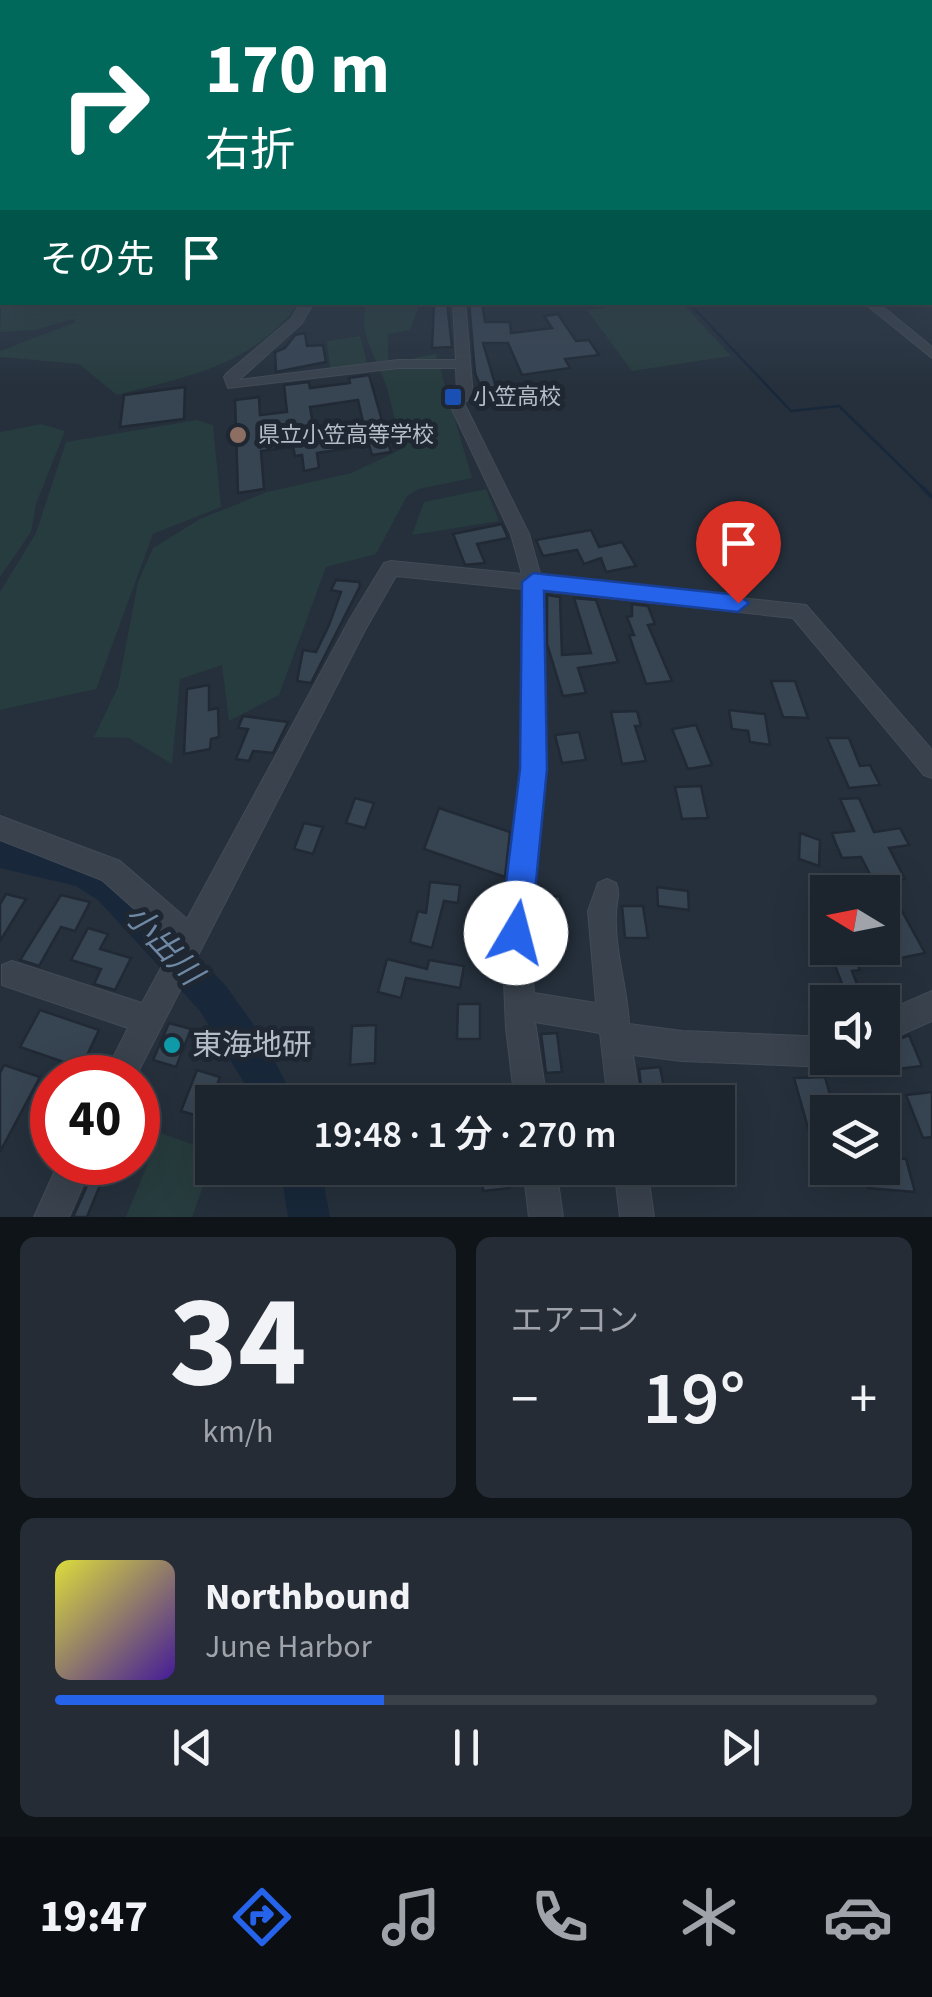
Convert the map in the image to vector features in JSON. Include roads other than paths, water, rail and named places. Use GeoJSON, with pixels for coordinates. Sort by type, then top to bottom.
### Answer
{"type":"FeatureCollection","features":[{"type":"Feature","properties":{"kind":"street"},"geometry":{"type":"LineString","coordinates":[[306,305],[297,320],[230,376],[233,385],[398,364],[463,364]]}},
{"type":"Feature","properties":{"kind":"street"},"geometry":{"type":"LineString","coordinates":[[459,305],[465,396],[456,401],[520,534],[533,582],[533,769],[516,933],[529,1085]]}},
{"type":"Feature","properties":{"kind":"street"},"geometry":{"type":"LineString","coordinates":[[874,305],[932,354]]}},
{"type":"Feature","properties":{"kind":"street"},"geometry":{"type":"LineString","coordinates":[[129,1055],[357,625],[392,568],[799,611],[932,768]]}},
{"type":"Feature","properties":{"kind":"street"},"geometry":{"type":"LineString","coordinates":[[0,828],[111,870],[192,942]]}},
{"type":"Feature","properties":{"kind":"street"},"geometry":{"type":"LineString","coordinates":[[607,892],[602,911],[604,949],[622,1085]]}},
{"type":"Feature","properties":{"kind":"street"},"geometry":{"type":"LineString","coordinates":[[12,974],[146,1020]]}},
{"type":"Feature","properties":{"kind":"street"},"geometry":{"type":"LineString","coordinates":[[520,1005],[682,1046],[810,1051]]}},
{"type":"Feature","properties":{"kind":"street"},"geometry":{"type":"LineString","coordinates":[[900,1020],[932,1006]]}},
{"type":"Feature","properties":{"kind":"street"},"geometry":{"type":"LineString","coordinates":[[51,1217],[66,1185]]}},
{"type":"Feature","properties":{"kind":"street"},"geometry":{"type":"LineString","coordinates":[[542,1185],[546,1217]]}},
{"type":"Feature","properties":{"kind":"street"},"geometry":{"type":"LineString","coordinates":[[633,1185],[637,1217]]}},
{"type":"Feature","properties":{"kind":"waterway"},"geometry":{"type":"LineString","coordinates":[[691,305],[791,411],[839,406],[925,490]]}},
{"type":"Feature","properties":{"kind":"waterway"},"geometry":{"type":"LineString","coordinates":[[922,487],[925,490]]}},
{"type":"Feature","properties":{"kind":"waterway"},"geometry":{"type":"LineString","coordinates":[[925,490],[932,497]]}},
{"type":"Feature","properties":{"kind":"waterway","name":"小出川"},"geometry":{"type":"LineString","coordinates":[[0,852],[87,874],[109,888],[213,998],[268,1085]]}},
{"type":"Feature","properties":{"kind":"waterway","name":"小出川"},"geometry":{"type":"LineString","coordinates":[[304,1185],[309,1217]]}},
{"type":"Feature","properties":{"kind":"place","name":"小笠高校"},"geometry":{"type":"Point","coordinates":[453,397]}},
{"type":"Feature","properties":{"kind":"place","name":"県立小笠高等学校"},"geometry":{"type":"Point","coordinates":[238,435]}},
{"type":"Feature","properties":{"kind":"place","name":"東海地研"},"geometry":{"type":"Point","coordinates":[172,1045]}}]}
